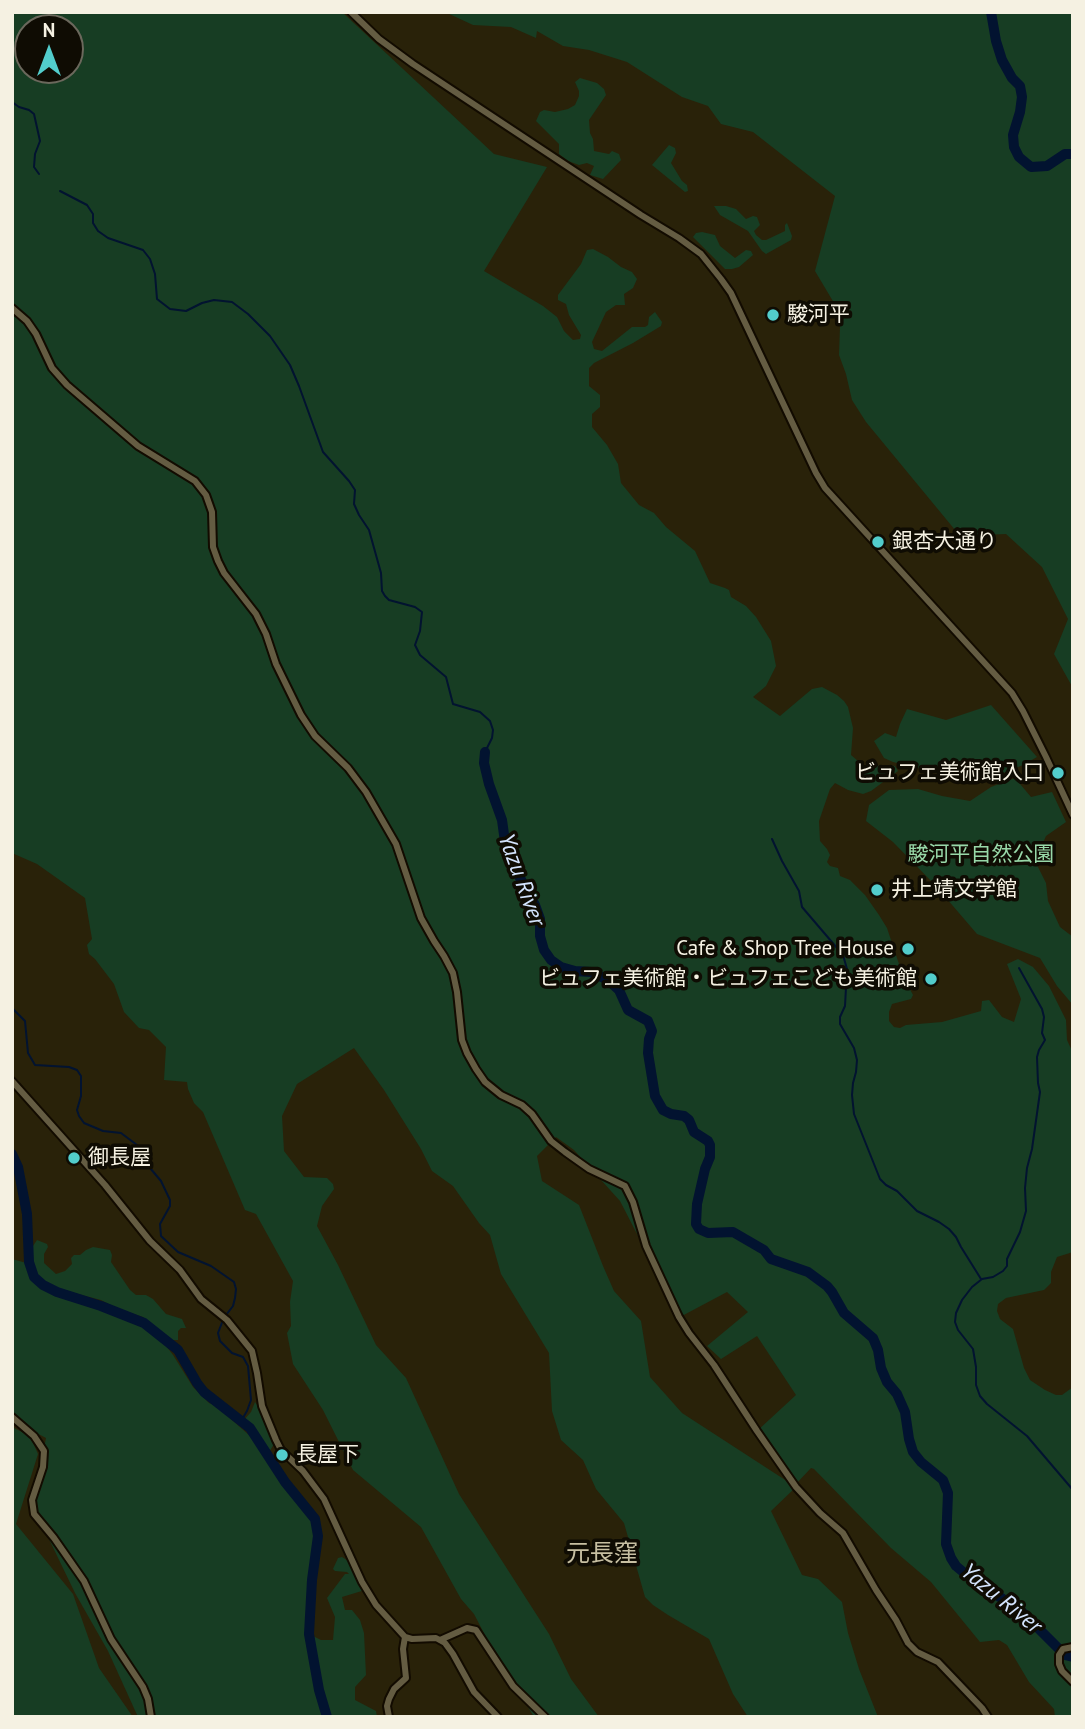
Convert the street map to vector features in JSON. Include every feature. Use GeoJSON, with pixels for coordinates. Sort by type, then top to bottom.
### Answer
{"type":"FeatureCollection","features":[{"type":"Feature","properties":{"kind":"street"},"geometry":{"type":"LineString","coordinates":[[351,12],[379,39],[413,64],[701,254],[731,293],[825,488],[1012,693],[1037,738],[1073,815]]}},
{"type":"Feature","properties":{"kind":"street"},"geometry":{"type":"LineString","coordinates":[[12,308],[32,327],[52,368],[67,385],[138,446],[195,481],[206,495],[212,512],[213,547],[218,561],[224,573],[256,614],[301,715],[315,736],[348,768],[366,792],[396,844],[421,918],[453,973],[462,1040],[476,1069],[485,1082],[500,1095],[522,1105],[532,1114],[551,1141],[565,1152],[589,1169],[625,1186],[633,1202],[646,1247],[689,1333],[714,1365],[796,1487],[843,1533],[908,1643],[917,1652],[938,1662],[988,1717]]}},
{"type":"Feature","properties":{"kind":"street"},"geometry":{"type":"LineString","coordinates":[[12,1082],[105,1185],[150,1241],[180,1270],[201,1299],[225,1318],[252,1351],[261,1406],[276,1440],[281,1450],[303,1471],[324,1499],[371,1598],[405,1637],[436,1638],[449,1648],[474,1692],[498,1717]]}},
{"type":"Feature","properties":{"kind":"street"},"geometry":{"type":"LineString","coordinates":[[12,1417],[34,1436],[44,1451],[43,1467],[32,1500],[34,1514],[84,1581],[111,1639],[143,1687],[151,1717]]}},
{"type":"Feature","properties":{"kind":"street"},"geometry":{"type":"LineString","coordinates":[[440,1640],[467,1628],[476,1630],[513,1686],[545,1717]]}},
{"type":"Feature","properties":{"kind":"street"},"geometry":{"type":"LineString","coordinates":[[389,1717],[389,1699],[394,1689],[406,1678],[403,1650],[405,1637]]}},
{"type":"Feature","properties":{"kind":"street"},"geometry":{"type":"LineString","coordinates":[[1073,1647],[1063,1649],[1059,1655],[1059,1664],[1073,1682]]}},
{"type":"Feature","properties":{"kind":"green space"},"geometry":{"type":"Polygon","coordinates":[[[12,12],[342,12],[494,154],[547,167],[484,271],[543,306],[557,317],[564,331],[573,340],[580,339],[581,335],[566,304],[558,300],[558,295],[581,264],[587,250],[593,249],[632,272],[637,279],[633,288],[624,294],[625,305],[616,305],[606,312],[592,342],[594,349],[602,351],[632,327],[645,327],[649,317],[655,312],[662,322],[661,326],[589,368],[589,386],[600,395],[600,407],[592,414],[592,427],[618,464],[621,483],[639,505],[654,513],[666,527],[695,551],[710,583],[729,590],[731,597],[746,606],[771,641],[776,666],[766,686],[753,697],[780,716],[812,689],[822,687],[837,695],[848,707],[853,728],[851,755],[865,767],[887,765],[895,766],[898,771],[863,794],[835,783],[830,789],[819,821],[820,841],[830,855],[827,862],[838,868],[840,876],[850,880],[865,895],[879,915],[887,928],[903,976],[913,995],[911,999],[892,1004],[889,1021],[894,1027],[900,1028],[906,1025],[942,1022],[981,1011],[982,1001],[989,1000],[1002,1017],[1014,1022],[1021,999],[1007,964],[1018,959],[1033,967],[1049,986],[1066,1020],[1067,1040],[1073,1053],[1073,1252],[1057,1257],[1051,1272],[1051,1283],[1044,1290],[1006,1298],[998,1304],[997,1311],[1000,1319],[1013,1329],[1030,1380],[1056,1395],[1062,1395],[1073,1387],[1073,1717],[1055,1717],[1054,1709],[1029,1682],[1007,1645],[999,1640],[980,1642],[931,1582],[891,1548],[814,1469],[811,1468],[795,1485],[757,1431],[796,1395],[757,1336],[721,1359],[707,1346],[748,1312],[727,1292],[680,1317],[620,1201],[574,1150],[556,1137],[537,1156],[542,1181],[579,1205],[614,1291],[641,1321],[650,1377],[682,1413],[796,1487],[771,1511],[802,1575],[818,1579],[842,1602],[859,1669],[878,1717],[748,1717],[733,1694],[709,1639],[668,1615],[645,1597],[624,1523],[596,1489],[583,1460],[561,1440],[552,1411],[549,1353],[501,1274],[490,1235],[453,1186],[432,1171],[384,1090],[354,1048],[297,1084],[282,1116],[284,1151],[304,1177],[327,1178],[333,1184],[334,1189],[322,1206],[317,1226],[376,1345],[406,1378],[459,1494],[549,1634],[571,1679],[599,1717],[534,1717],[474,1614],[461,1599],[421,1527],[353,1470],[323,1410],[293,1364],[287,1333],[291,1326],[293,1281],[256,1214],[245,1210],[203,1112],[194,1103],[187,1082],[164,1080],[166,1047],[149,1030],[139,1028],[124,1012],[114,984],[89,954],[87,945],[92,939],[85,898],[37,864],[12,853],[12,12]]]}},
{"type":"Feature","properties":{"kind":"green space"},"geometry":{"type":"Polygon","coordinates":[[[445,12],[1073,12],[1073,688],[1054,654],[1068,619],[1042,567],[1006,534],[960,536],[866,422],[852,400],[839,355],[840,327],[837,308],[815,271],[835,196],[753,132],[721,124],[708,106],[682,97],[627,62],[589,50],[563,46],[537,31],[536,38],[511,27],[473,25],[445,12]]]}},
{"type":"Feature","properties":{"kind":"green space"},"geometry":{"type":"Polygon","coordinates":[[[580,78],[597,83],[606,95],[589,120],[594,151],[609,154],[612,151],[619,154],[621,160],[603,179],[590,175],[594,166],[587,163],[579,165],[559,154],[559,144],[536,121],[544,110],[555,112],[575,105],[579,91],[575,82],[580,78]]]}},
{"type":"Feature","properties":{"kind":"green space"},"geometry":{"type":"Polygon","coordinates":[[[669,145],[675,148],[676,153],[671,163],[687,185],[688,191],[685,192],[652,165],[669,145]]]}},
{"type":"Feature","properties":{"kind":"green space"},"geometry":{"type":"Polygon","coordinates":[[[714,206],[736,209],[746,219],[757,217],[760,225],[754,231],[762,240],[785,231],[787,223],[791,240],[766,254],[748,231],[720,215],[714,206]]]}},
{"type":"Feature","properties":{"kind":"green space"},"geometry":{"type":"Polygon","coordinates":[[[702,232],[715,235],[720,246],[735,258],[746,250],[753,255],[739,267],[725,269],[693,237],[702,232]]]}},
{"type":"Feature","properties":{"kind":"green space"},"geometry":{"type":"Polygon","coordinates":[[[991,705],[1037,757],[979,783],[893,762],[884,758],[874,741],[885,733],[896,737],[907,709],[946,720],[991,705]]]}},
{"type":"Feature","properties":{"kind":"green space","name":"駿河平自然公園"},"geometry":{"type":"Polygon","coordinates":[[[1015,778],[1031,797],[1052,792],[1066,822],[1046,836],[1035,861],[1046,883],[1048,901],[1060,927],[1073,937],[1073,1005],[1057,986],[1040,958],[977,934],[893,842],[866,821],[869,805],[889,790],[918,789],[970,801],[991,787],[1015,778]]]}},
{"type":"Feature","properties":{"kind":"green space"},"geometry":{"type":"Polygon","coordinates":[[[37,1240],[47,1244],[44,1263],[56,1274],[65,1271],[72,1264],[71,1258],[74,1255],[80,1255],[93,1247],[110,1250],[111,1262],[130,1290],[136,1295],[146,1295],[153,1299],[166,1314],[182,1319],[186,1328],[178,1331],[178,1340],[171,1340],[143,1317],[101,1300],[62,1290],[42,1280],[37,1276],[31,1254],[37,1240]]]}},
{"type":"Feature","properties":{"kind":"green space"},"geometry":{"type":"Polygon","coordinates":[[[12,1259],[30,1264],[40,1285],[121,1313],[160,1338],[193,1387],[258,1443],[315,1520],[316,1540],[308,1613],[309,1634],[321,1640],[333,1640],[335,1617],[327,1598],[345,1574],[349,1574],[333,1569],[338,1558],[342,1557],[350,1562],[354,1576],[365,1590],[342,1597],[345,1610],[352,1610],[360,1620],[364,1633],[366,1675],[355,1687],[355,1700],[376,1711],[377,1717],[138,1717],[108,1651],[75,1593],[33,1506],[46,1438],[12,1420],[12,1259]]]}},
{"type":"Feature","properties":{"kind":"green space"},"geometry":{"type":"Polygon","coordinates":[[[255,1402],[262,1412],[274,1444],[268,1454],[256,1433],[244,1420],[255,1402]]]}},
{"type":"Feature","properties":{"kind":"green space"},"geometry":{"type":"Polygon","coordinates":[[[12,1427],[30,1436],[38,1454],[16,1524],[73,1594],[99,1668],[133,1717],[12,1717],[12,1427]]]}},
{"type":"Feature","properties":{"kind":"waterway"},"geometry":{"type":"LineString","coordinates":[[991,12],[1002,60],[1020,86],[1020,112],[1013,135],[1014,147],[1019,157],[1031,167],[1047,166],[1065,154],[1073,154]]}},
{"type":"Feature","properties":{"kind":"waterway"},"geometry":{"type":"LineString","coordinates":[[12,102],[34,114],[40,141],[34,167],[39,174]]}},
{"type":"Feature","properties":{"kind":"waterway"},"geometry":{"type":"LineString","coordinates":[[60,191],[87,205],[98,231],[108,238],[143,250],[150,259],[155,274],[157,299],[170,309],[186,311],[214,300],[232,302],[270,336],[290,365],[323,452],[355,490],[354,504],[369,530],[381,573],[382,591],[389,600],[415,607],[422,612],[415,645],[420,655],[446,677],[453,704],[480,712],[490,721],[492,738],[485,752]]}},
{"type":"Feature","properties":{"kind":"waterway","name":"Yazu River"},"geometry":{"type":"LineString","coordinates":[[485,752],[484,763],[502,820],[506,849],[535,905],[540,919],[540,936],[544,950],[551,960],[561,967],[591,972],[608,980],[619,990],[628,1010],[648,1021],[652,1031],[648,1053],[655,1096],[663,1110],[684,1116],[689,1120],[694,1132],[710,1145],[710,1157],[697,1204],[696,1224],[699,1229],[708,1233],[733,1232],[764,1250],[771,1259],[808,1272],[827,1286],[844,1313],[873,1338],[887,1382],[897,1394],[905,1412],[913,1452],[943,1480],[948,1493],[946,1544],[956,1566],[1021,1611],[1065,1655],[1073,1657]]}},
{"type":"Feature","properties":{"kind":"waterway"},"geometry":{"type":"LineString","coordinates":[[772,839],[799,891],[802,907],[843,955],[847,969],[845,1006],[840,1024],[854,1048],[857,1060],[852,1095],[854,1114],[880,1179],[917,1211],[949,1229],[981,1279]]}},
{"type":"Feature","properties":{"kind":"waterway"},"geometry":{"type":"LineString","coordinates":[[1019,968],[1042,1009],[1042,1033],[1045,1040],[1037,1057],[1040,1092],[1027,1168],[1026,1211],[1020,1232],[1007,1259],[1007,1266],[1003,1271],[982,1279],[972,1287],[962,1300],[955,1322],[973,1349],[976,1385],[980,1396],[1027,1436],[1073,1490]]}},
{"type":"Feature","properties":{"kind":"waterway"},"geometry":{"type":"LineString","coordinates":[[12,1008],[25,1021],[28,1053],[35,1065],[69,1067],[77,1070],[81,1076],[81,1096],[77,1110],[84,1123],[103,1131],[121,1133],[142,1151],[145,1162],[161,1181],[170,1200],[170,1206],[160,1224],[161,1236],[178,1252],[211,1266],[234,1282],[235,1298],[226,1315]]}},
{"type":"Feature","properties":{"kind":"waterway"},"geometry":{"type":"LineString","coordinates":[[12,1154],[18,1167],[27,1214],[29,1262],[34,1277],[57,1292],[144,1323],[178,1350],[204,1392],[250,1428],[285,1482],[315,1519],[318,1536],[309,1634],[327,1717]]}},
{"type":"Feature","properties":{"kind":"waterway"},"geometry":{"type":"LineString","coordinates":[[223,1320],[218,1333],[220,1341],[232,1353],[243,1357],[248,1366],[251,1400],[241,1421]]}},
{"type":"Feature","properties":{"kind":"place","name":"駿河平"},"geometry":{"type":"Point","coordinates":[773,315]}},
{"type":"Feature","properties":{"kind":"place","name":"銀杏大通り"},"geometry":{"type":"Point","coordinates":[878,542]}},
{"type":"Feature","properties":{"kind":"place","name":"ビュフェ美術館入口"},"geometry":{"type":"Point","coordinates":[1058,773]}},
{"type":"Feature","properties":{"kind":"place","name":"井上靖文学館"},"geometry":{"type":"Point","coordinates":[877,890]}},
{"type":"Feature","properties":{"kind":"place","name":"Cafe & Shop Tree House"},"geometry":{"type":"Point","coordinates":[908,949]}},
{"type":"Feature","properties":{"kind":"place","name":"ビュフェ美術館・ビュフェこども美術館"},"geometry":{"type":"Point","coordinates":[931,979]}},
{"type":"Feature","properties":{"kind":"place","name":"御長屋"},"geometry":{"type":"Point","coordinates":[74,1158]}},
{"type":"Feature","properties":{"kind":"place","name":"長屋下"},"geometry":{"type":"Point","coordinates":[282,1455]}},
{"type":"Feature","properties":{"kind":"district","name":"元長窪"},"geometry":{"type":"Point","coordinates":[602,1554]}}]}
